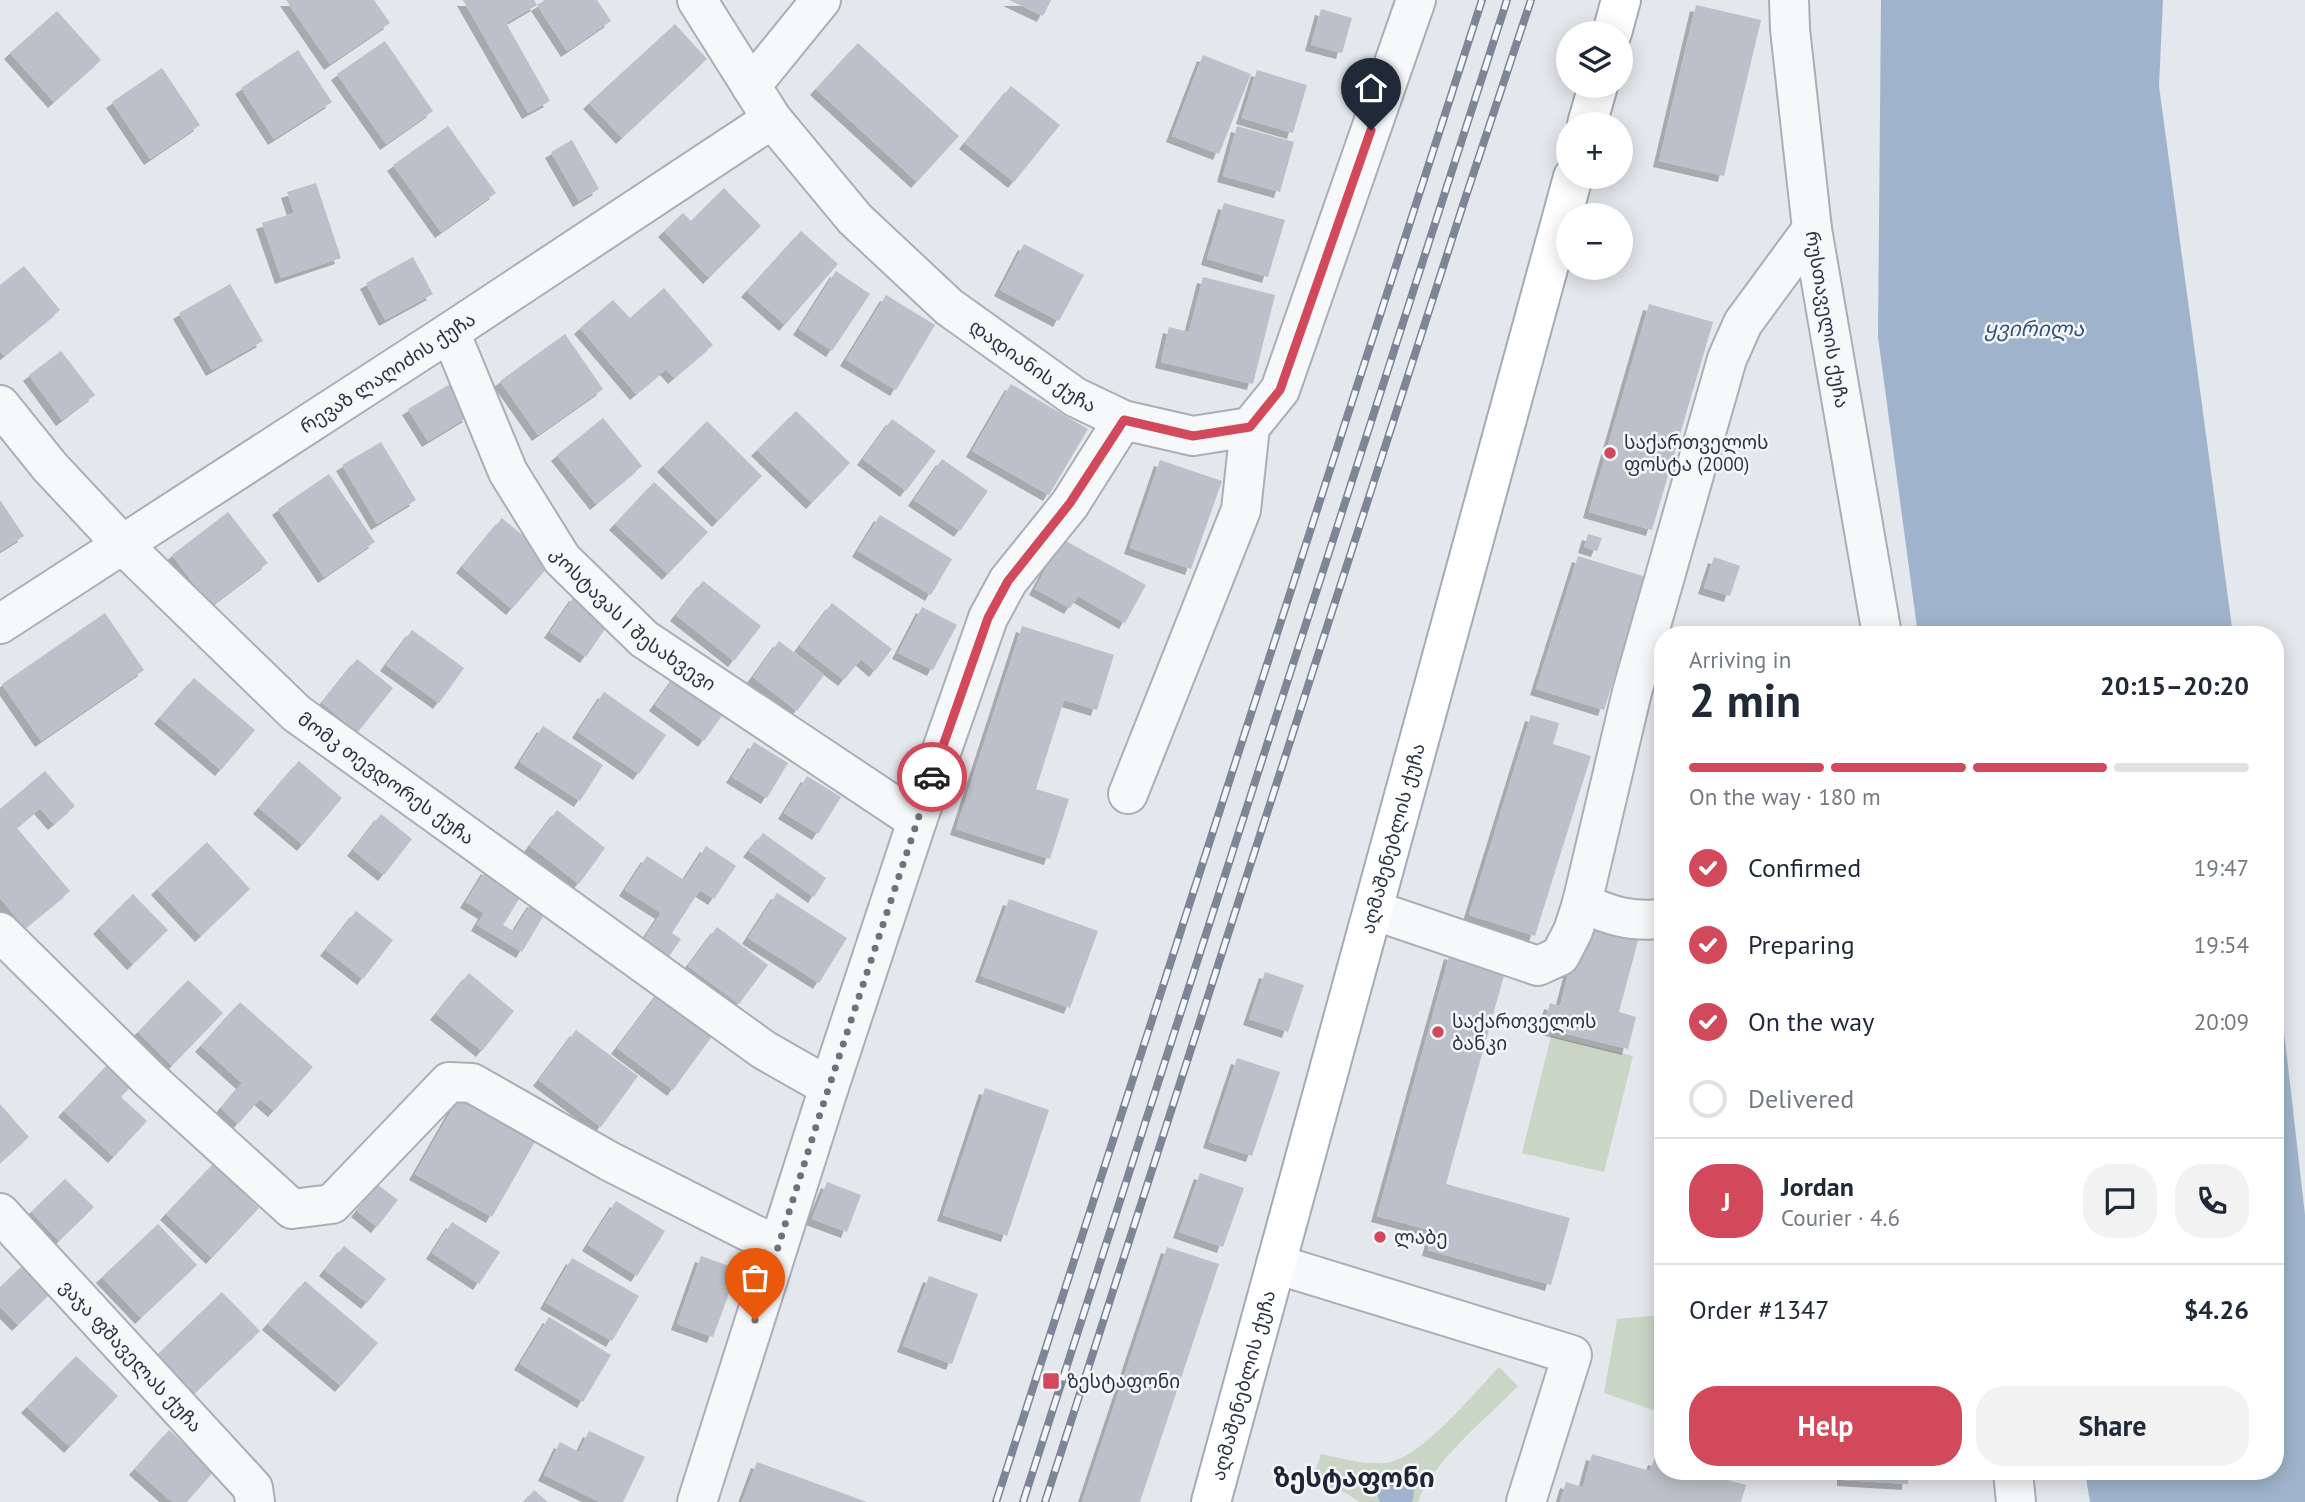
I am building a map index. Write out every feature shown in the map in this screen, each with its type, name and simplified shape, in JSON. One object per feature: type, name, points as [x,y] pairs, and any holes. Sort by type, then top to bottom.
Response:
[{"type":"main road","points":[[1615,21],[1621,0]]},
{"type":"main road","name":"აღმაშენებლის ქუჩა","points":[[1211,1502],[1570,189]]},
{"type":"street","name":"დადიანის ქუჩა","points":[[697,0],[772,119],[855,219],[949,307],[1075,397],[1124,420],[1193,436],[1250,427]]},
{"type":"street","points":[[751,86],[821,0]]},
{"type":"street","points":[[1128,794],[1241,510],[1250,427],[1280,390],[1416,0]]},
{"type":"street","name":"რუსთაველის ქუჩა","points":[[1789,0],[1812,229],[1880,626]]},
{"type":"street","name":"რევაზ ლაღიძის ქუჩა","points":[[0,624],[772,119]]},
{"type":"street","points":[[1373,910],[1538,966],[1560,956],[1573,931],[1581,903],[1632,692],[1727,359],[1743,323],[1812,229]]},
{"type":"street","name":"კოსტავას I შესახვევი","points":[[450,332],[508,472],[562,559],[643,639],[916,821]]},
{"type":"street","name":"მომკ თევდორეს ქუჩა","points":[[0,405],[50,467],[123,545],[296,713],[764,1050],[829,1087]]},
{"type":"street","points":[[697,1502],[916,821],[988,618],[1008,581],[1070,503],[1124,420]]},
{"type":"street","points":[[1581,903],[1615,917],[1641,921],[1654,920]]},
{"type":"street","points":[[0,932],[149,1079],[292,1209],[332,1204],[449,1082],[472,1083],[609,1161],[777,1247]]},
{"type":"street","name":"ვაჯა ფშაველას ქუჩა","points":[[0,1213],[253,1488],[255,1502]]},
{"type":"street","points":[[1276,1264],[1572,1355],[1526,1502]]},
{"type":"street","points":[[2014,1480],[2016,1502]]},
{"type":"green space","points":[[1551,1036],[1633,1056],[1604,1172],[1522,1153]]},
{"type":"green space","points":[[1654,1316],[1654,1410],[1604,1393],[1617,1319]]},
{"type":"green space","points":[[1499,1367],[1518,1386],[1447,1457],[1425,1487],[1418,1502],[1359,1502],[1346,1493],[1312,1481],[1321,1454],[1353,1461],[1385,1463],[1414,1450],[1446,1424]]},
{"type":"water","name":"ყვირილა","points":[[1881,0],[2163,0],[2159,86],[2232,626],[1917,626],[1878,337]]},
{"type":"water","points":[[2284,1032],[2305,1215],[2305,1502],[2090,1502],[2086,1480],[2284,1480]]},
{"type":"water","points":[[1391,1473],[1403,1476],[1411,1482],[1414,1490],[1412,1502],[1380,1502],[1378,1485]]},
{"type":"building","points":[[286,0],[374,0],[390,23],[330,64]]},
{"type":"building","points":[[463,0],[534,0],[537,5],[506,23],[550,101],[528,113]]},
{"type":"building","points":[[545,0],[597,0],[611,21],[567,51],[537,5]]},
{"type":"building","points":[[1009,0],[1051,0],[1043,16]]},
{"type":"building","points":[[1696,5],[1761,20],[1724,176],[1659,161]]},
{"type":"building","points":[[1321,9],[1352,18],[1342,53],[1311,45]]},
{"type":"building","points":[[57,11],[101,60],[54,102],[10,53]]},
{"type":"building","points":[[675,24],[707,59],[622,138],[589,103]]},
{"type":"building","points":[[385,41],[433,111],[386,144],[337,74]]},
{"type":"building","points":[[858,43],[959,136],[917,182],[816,89]]},
{"type":"building","points":[[298,50],[332,102],[274,139],[241,88]]},
{"type":"building","points":[[1203,55],[1251,74],[1219,154],[1172,136]]},
{"type":"building","points":[[162,68],[200,125],[150,159],[112,102]]},
{"type":"building","points":[[1257,70],[1307,85],[1293,133],[1242,118]]},
{"type":"building","points":[[1011,86],[1060,125],[1014,182],[965,143]]},
{"type":"building","points":[[448,126],[496,193],[441,232],[393,165]]},
{"type":"building","points":[[1237,126],[1294,142],[1280,192],[1223,176]]},
{"type":"building","points":[[572,140],[599,189],[579,201],[551,152]]},
{"type":"building","points":[[316,183],[341,258],[281,278],[262,223],[294,213],[287,192]]},
{"type":"building","points":[[724,188],[761,226],[709,278],[664,231],[683,213],[691,221]]},
{"type":"building","points":[[1224,203],[1285,220],[1268,277],[1207,259]]},
{"type":"building","points":[[801,231],[838,264],[785,325],[747,291]]},
{"type":"building","points":[[1024,244],[1084,275],[1059,321],[1000,290]]},
{"type":"building","points":[[413,257],[433,294],[385,320],[366,283]]},
{"type":"building","points":[[24,266],[60,310],[4,356],[0,351],[0,285]]},
{"type":"building","points":[[836,271],[870,294],[832,351],[799,329]]},
{"type":"building","points":[[1203,277],[1275,295],[1253,384],[1161,362],[1169,327],[1189,332]]},
{"type":"building","points":[[230,284],[263,341],[212,370],[179,313]]},
{"type":"building","points":[[664,288],[713,345],[674,378],[666,369],[636,394],[580,328],[613,300],[630,318]]},
{"type":"building","points":[[886,295],[935,325],[896,390],[846,360]]},
{"type":"building","points":[[1649,304],[1713,322],[1652,530],[1589,512]]},
{"type":"building","points":[[565,334],[603,389],[538,435],[500,381]]},
{"type":"building","points":[[61,351],[95,395],[62,420],[29,375]]},
{"type":"building","points":[[450,384],[469,416],[428,441],[408,409]]},
{"type":"building","points":[[1011,384],[1088,429],[1049,495],[972,451]]},
{"type":"building","points":[[796,411],[850,463],[812,503],[757,450]]},
{"type":"building","points":[[603,418],[642,466],[596,504],[557,455]]},
{"type":"building","points":[[892,419],[936,451],[906,491],[863,459]]},
{"type":"building","points":[[707,421],[762,476],[718,521],[663,466]]},
{"type":"building","points":[[381,442],[416,500],[377,524],[342,465]]},
{"type":"building","points":[[942,459],[988,491],[960,531],[914,500]]},
{"type":"building","points":[[1160,460],[1222,481],[1191,569],[1130,548]]},
{"type":"building","points":[[329,474],[375,542],[324,577],[278,509]]},
{"type":"building","points":[[654,482],[708,532],[668,574],[615,524]]},
{"type":"building","points":[[0,500],[24,536],[0,551]]},
{"type":"building","points":[[228,512],[268,563],[211,606],[172,555]]},
{"type":"building","points":[[880,515],[952,559],[931,595],[858,551]]},
{"type":"building","points":[[502,518],[553,561],[512,609],[462,567]]},
{"type":"building","points":[[1588,534],[1602,538],[1597,551],[1584,547]]},
{"type":"building","points":[[1062,539],[1146,585],[1125,623],[1078,596],[1070,608],[1035,589]]},
{"type":"building","points":[[1578,556],[1646,577],[1604,710],[1536,689]]},
{"type":"building","points":[[1714,557],[1740,566],[1730,596],[1704,588]]},
{"type":"building","points":[[703,581],[761,626],[734,661],[676,615]]},
{"type":"building","points":[[575,595],[611,620],[586,657],[550,632]]},
{"type":"building","points":[[832,603],[892,649],[875,671],[861,659],[844,680],[800,646]]},
{"type":"building","points":[[922,607],[957,625],[933,670],[898,653]]},
{"type":"building","points":[[105,613],[144,670],[41,741],[2,684]]},
{"type":"building","points":[[1022,626],[1114,655],[1097,710],[1064,700],[1036,789],[1069,799],[1050,859],[956,829]]},
{"type":"building","points":[[412,630],[464,668],[439,703],[386,665]]},
{"type":"building","points":[[779,641],[824,675],[797,711],[753,677]]},
{"type":"building","points":[[357,659],[393,688],[358,732],[322,703]]},
{"type":"building","points":[[680,670],[729,706],[704,741],[655,705]]},
{"type":"building","points":[[194,678],[255,730],[221,770],[160,718]]},
{"type":"building","points":[[604,692],[666,735],[639,774],[578,732]]},
{"type":"building","points":[[1531,715],[1559,723],[1553,744],[1591,756],[1535,936],[1469,915]]},
{"type":"building","points":[[543,726],[603,765],[580,801],[520,762]]},
{"type":"building","points":[[754,742],[788,763],[767,798],[732,777]]},
{"type":"building","points":[[299,761],[342,798],[303,845],[259,808]]},
{"type":"building","points":[[45,771],[75,806],[54,824],[40,808],[17,828],[70,891],[25,928],[0,898],[0,809]]},
{"type":"building","points":[[807,776],[841,797],[818,834],[784,813]]},
{"type":"building","points":[[557,810],[605,848],[579,884],[530,846]]},
{"type":"building","points":[[381,814],[412,839],[384,875],[353,850]]},
{"type":"building","points":[[763,833],[826,878],[814,897],[749,851]]},
{"type":"building","points":[[207,842],[250,889],[201,936],[157,889]]},
{"type":"building","points":[[706,846],[736,866],[714,899],[700,890],[672,933],[681,939],[668,958],[642,942],[661,913],[625,890],[647,856],[684,880]]},
{"type":"building","points":[[487,868],[524,891],[503,925],[514,931],[533,901],[547,910],[522,952],[477,925],[484,913],[466,902]]},
{"type":"building","points":[[777,893],[847,938],[819,983],[748,938]]},
{"type":"building","points":[[133,894],[168,930],[133,964],[99,928]]},
{"type":"building","points":[[1009,899],[1098,931],[1070,1008],[981,976]]},
{"type":"building","points":[[356,911],[393,940],[363,979],[326,950]]},
{"type":"building","points":[[1582,922],[1639,937],[1619,1012],[1636,1017],[1628,1049],[1543,1028],[1550,1003],[1560,1006]]},
{"type":"building","points":[[717,927],[768,965],[739,1004],[688,966]]},
{"type":"building","points":[[1450,953],[1506,968],[1446,1184],[1570,1218],[1551,1285],[1428,1250],[1433,1231],[1377,1216]]},
{"type":"building","points":[[1265,972],[1304,985],[1288,1032],[1249,1019]]},
{"type":"building","points":[[469,973],[514,1011],[482,1051],[436,1014]]},
{"type":"building","points":[[188,980],[223,1013],[172,1066],[138,1032]]},
{"type":"building","points":[[663,987],[718,1028],[673,1090],[617,1048]]},
{"type":"building","points":[[240,1002],[313,1067],[274,1111],[260,1099],[238,1124],[221,1108],[242,1083],[201,1046]]},
{"type":"building","points":[[576,1030],[638,1076],[601,1127],[539,1080]]},
{"type":"building","points":[[1237,1058],[1280,1072],[1252,1156],[1209,1142]]},
{"type":"building","points":[[112,1060],[135,1082],[121,1097],[147,1121],[114,1157],[64,1111]]},
{"type":"building","points":[[985,1088],[1049,1110],[1007,1236],[943,1215]]},
{"type":"building","points":[[461,1094],[537,1138],[492,1217],[415,1174]]},
{"type":"building","points":[[0,1104],[29,1137],[0,1163]]},
{"type":"building","points":[[213,1164],[259,1208],[212,1258],[166,1214]]},
{"type":"building","points":[[1200,1173],[1244,1188],[1223,1247],[1179,1232]]},
{"type":"building","points":[[65,1179],[94,1207],[59,1241],[31,1212]]},
{"type":"building","points":[[827,1182],[861,1195],[847,1232],[812,1219]]},
{"type":"building","points":[[378,1185],[398,1200],[377,1227],[357,1211]]},
{"type":"building","points":[[616,1201],[665,1231],[637,1276],[588,1245]]},
{"type":"building","points":[[452,1222],[500,1252],[479,1284],[432,1253]]},
{"type":"building","points":[[158,1224],[197,1265],[141,1318],[102,1277]]},
{"type":"building","points":[[344,1246],[386,1279],[367,1303],[325,1270]]},
{"type":"building","points":[[1167,1247],[1219,1264],[1140,1502],[1082,1502]]},
{"type":"building","points":[[701,1256],[738,1269],[713,1337],[677,1324]]},
{"type":"building","points":[[572,1258],[639,1296],[612,1341],[546,1303]]},
{"type":"building","points":[[24,1264],[52,1292],[18,1325],[0,1307],[0,1287]]},
{"type":"building","points":[[929,1276],[978,1294],[952,1364],[903,1346]]},
{"type":"building","points":[[305,1281],[378,1343],[341,1386],[268,1324]]},
{"type":"building","points":[[222,1292],[260,1331],[195,1393],[158,1354]]},
{"type":"building","points":[[549,1317],[611,1355],[583,1402],[520,1364]]},
{"type":"building","points":[[76,1356],[118,1396],[70,1447],[27,1407]]},
{"type":"building","points":[[169,1430],[214,1471],[187,1502],[172,1502],[135,1469]]},
{"type":"building","points":[[589,1431],[645,1457],[623,1502],[600,1502],[544,1475],[560,1442],[579,1452]]},
{"type":"building","points":[[1592,1454],[1650,1471],[1654,1459],[1654,1480],[1728,1480],[1746,1485],[1741,1502],[1560,1502],[1566,1482],[1583,1487]]},
{"type":"building","points":[[757,1462],[867,1502],[742,1502]]},
{"type":"building","points":[[1843,1480],[1908,1480],[1908,1484]]},
{"type":"building","points":[[534,1490],[548,1502],[524,1502]]},
{"type":"railway","points":[[996,1502],[1482,0]]},
{"type":"railway","points":[[1023,1502],[1507,0]]},
{"type":"railway","points":[[1045,1502],[1531,0]]},
{"type":"way so far","points":[[755,1320],[932,777]]},
{"type":"place","name":"საქართველოს ფოსტა (2000)","points":[[1610,453]]},
{"type":"place","name":"საქართველოს ბანკი","points":[[1438,1032]]},
{"type":"place","name":"ლაბე","points":[[1380,1237]]},
{"type":"place","name":"ზესტაფონი","points":[[1051,1381]]},
{"type":"district","name":"ზესტაფონი","points":[[1354,1478]]},
{"type":"route","points":[[932,777],[988,618],[1008,581],[1070,503],[1124,420],[1193,436],[1250,427],[1280,390],[1371,130]]}]
